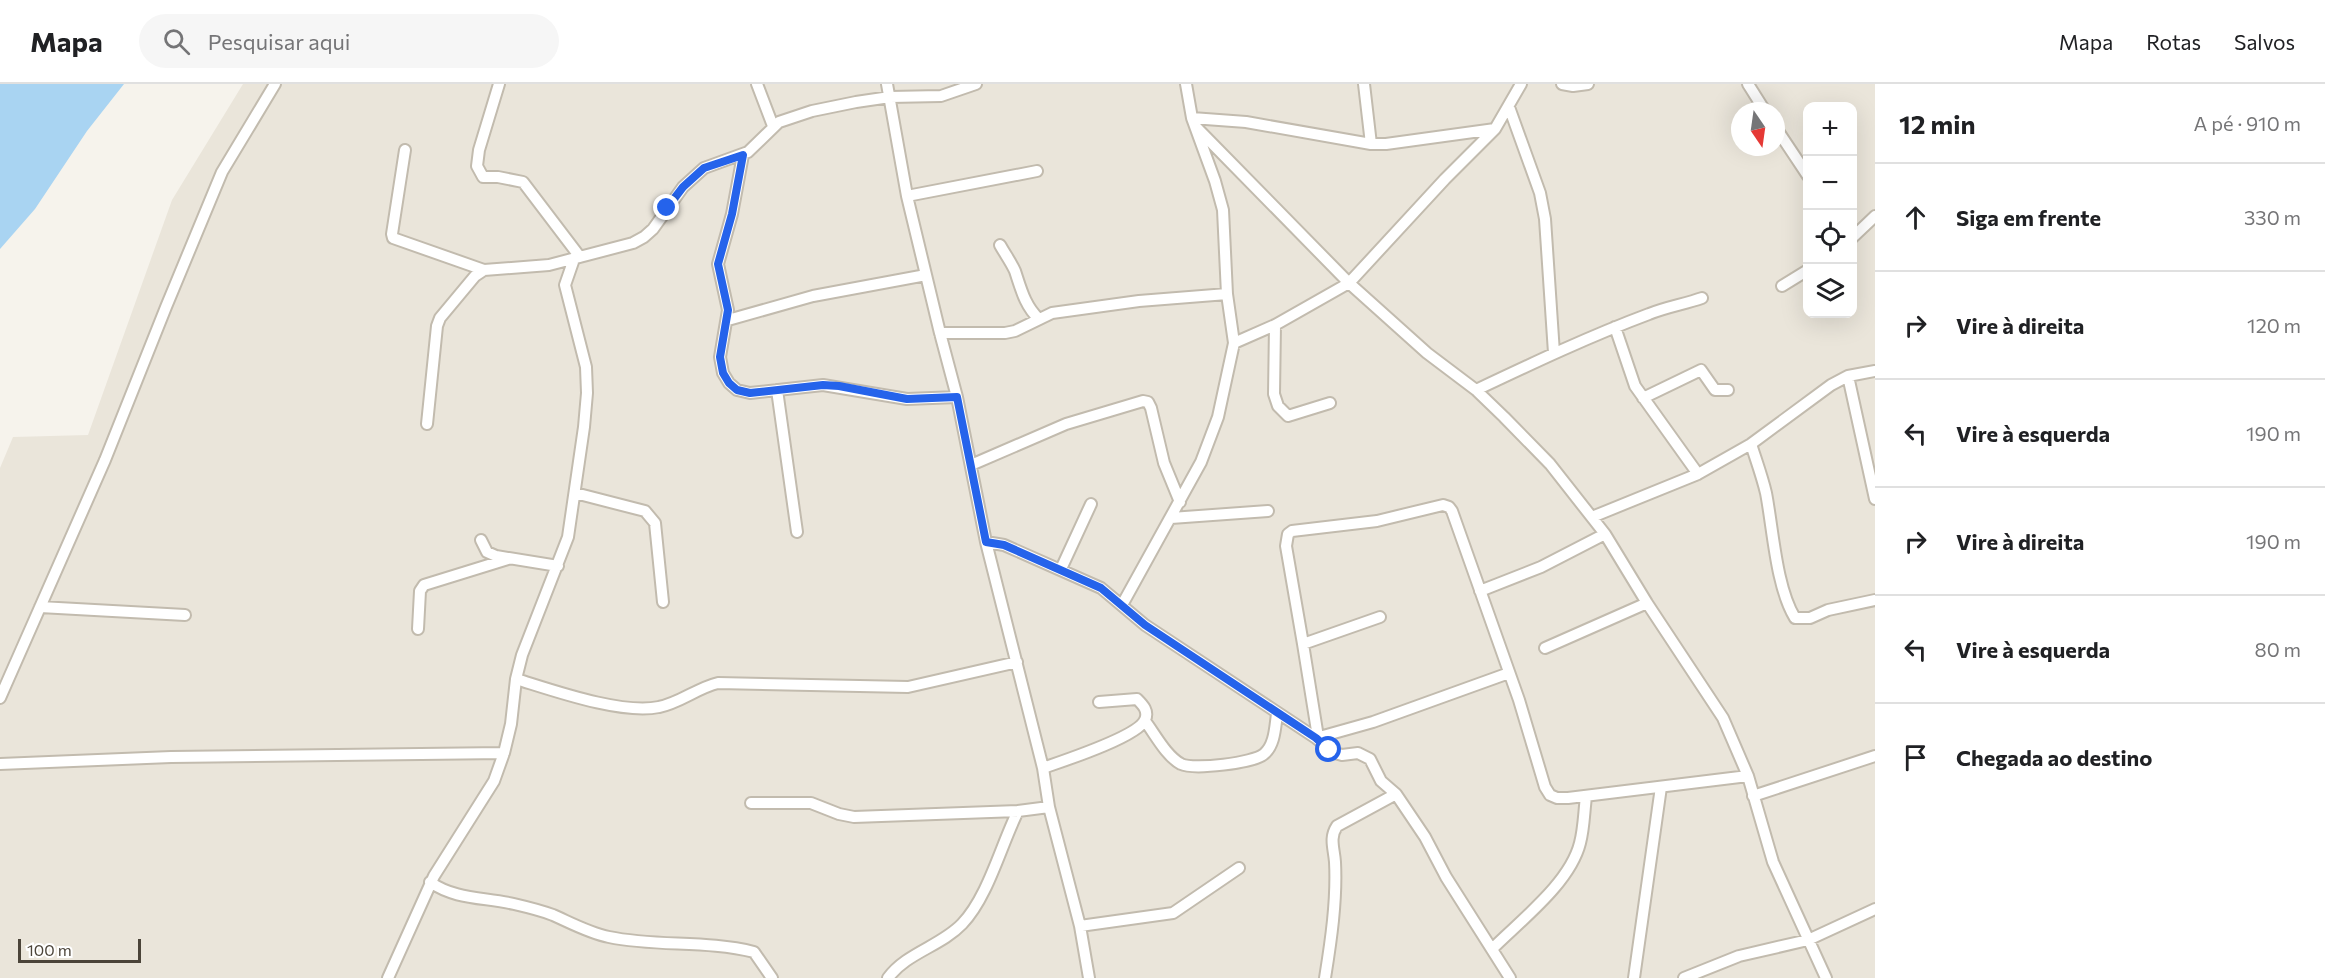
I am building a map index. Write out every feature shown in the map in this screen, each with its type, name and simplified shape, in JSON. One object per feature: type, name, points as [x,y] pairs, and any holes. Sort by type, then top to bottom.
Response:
[{"type":"street","points":[[0,698],[105,460],[222,172],[275,84]]},
{"type":"street","points":[[499,84],[479,150],[477,166],[483,177],[498,177],[523,182],[577,258]]},
{"type":"street","points":[[757,84],[773,126]]},
{"type":"street","points":[[887,84],[907,196],[957,397],[986,542],[1043,768],[1050,807],[1080,926],[1089,978]]},
{"type":"street","points":[[405,150],[393,238],[484,270],[549,265],[633,243],[644,237],[683,187],[704,168],[743,155],[779,122],[812,111],[890,97],[941,96],[976,84]]},
{"type":"street","points":[[1122,605],[1180,502],[1212,437],[1234,343],[1227,294],[1223,210],[1194,122],[1186,84]]},
{"type":"street","points":[[1364,84],[1371,144]]},
{"type":"street","points":[[1234,343],[1275,325],[1349,283],[1444,179],[1495,129],[1521,84]]},
{"type":"street","points":[[1562,84],[1573,86],[1588,84]]},
{"type":"street","points":[[1748,84],[1759,102]]},
{"type":"street","points":[[1509,107],[1540,193],[1545,219],[1554,352]]},
{"type":"street","points":[[1194,122],[1246,122],[1371,144],[1386,144],[1495,129]]},
{"type":"street","points":[[1194,122],[1349,283],[1427,352],[1476,390],[1550,464],[1605,534],[1647,603],[1724,718],[1748,776],[1773,862],[1826,978]]},
{"type":"street","points":[[1785,142],[1803,168]]},
{"type":"street","points":[[743,155],[732,214],[718,264],[728,310],[720,357],[723,373],[729,383],[737,390],[750,393],[823,385],[907,399],[957,397]]},
{"type":"street","points":[[907,196],[1037,171]]},
{"type":"street","points":[[1857,233],[1875,216]]},
{"type":"street","points":[[1000,245],[1031,311],[1039,319]]},
{"type":"street","points":[[388,978],[430,882],[489,789],[504,753],[522,655],[568,537],[584,427],[586,384],[586,367],[566,285],[577,258]]},
{"type":"street","points":[[428,424],[436,326],[475,276],[484,270]]},
{"type":"street","points":[[1782,286],[1803,273]]},
{"type":"street","points":[[728,320],[813,296],[926,275]]},
{"type":"street","points":[[940,333],[1005,333],[1015,331],[1052,313],[1106,305],[1227,294]]},
{"type":"street","points":[[1476,390],[1554,352],[1615,327],[1702,298]]},
{"type":"street","points":[[1275,325],[1274,394],[1278,406],[1288,416],[1330,403]]},
{"type":"street","points":[[1615,327],[1631,377],[1643,398],[1698,474]]},
{"type":"street","points":[[1643,398],[1701,370],[1715,390],[1728,390]]},
{"type":"street","points":[[1592,517],[1698,474],[1751,444],[1831,385],[1848,376],[1875,371]]},
{"type":"street","points":[[1848,376],[1875,499]]},
{"type":"street","points":[[777,390],[797,532]]},
{"type":"street","points":[[971,465],[1066,424],[1143,401],[1148,402],[1151,408],[1164,463],[1180,502]]},
{"type":"street","points":[[1751,444],[1765,491],[1783,584],[1791,610],[1796,618],[1810,618],[1828,610],[1875,600]]},
{"type":"street","points":[[575,493],[645,511],[652,517],[655,522],[663,602]]},
{"type":"street","points":[[1061,569],[1091,504]]},
{"type":"street","points":[[1317,738],[1286,546],[1288,534],[1292,531],[1377,521],[1443,505],[1452,511],[1509,673],[1545,787],[1550,795],[1557,798],[1586,797],[1748,776]]},
{"type":"street","points":[[1171,518],[1268,512]]},
{"type":"street","points":[[1480,591],[1541,567],[1605,534]]},
{"type":"street","points":[[481,540],[487,552],[508,559],[558,566]]},
{"type":"street","points":[[986,542],[1004,545],[1101,588],[1145,625],[1277,714],[1317,738],[1335,753],[1365,755],[1375,766],[1381,781],[1396,794],[1425,837],[1446,877],[1510,978]]},
{"type":"street","points":[[418,629],[420,591],[424,585],[508,559]]},
{"type":"street","points":[[1545,648],[1647,603]]},
{"type":"street","points":[[40,607],[184,615]]},
{"type":"street","points":[[1303,644],[1380,616]]},
{"type":"street","points":[[516,679],[572,696],[648,709],[670,704],[701,688],[718,683],[908,687],[1017,662]]},
{"type":"street","points":[[1317,738],[1373,722],[1509,673]]},
{"type":"street","points":[[1043,768],[1104,745],[1133,731],[1144,721],[1146,713],[1144,706],[1137,699],[1100,702]]},
{"type":"street","points":[[1144,721],[1179,763],[1186,766],[1202,766],[1258,758],[1265,753],[1273,739],[1277,714]]},
{"type":"street","points":[[0,764],[171,757],[504,753]]},
{"type":"street","points":[[1753,796],[1875,756]]},
{"type":"street","points":[[1634,978],[1661,787]]},
{"type":"street","points":[[1325,978],[1333,899],[1335,862],[1333,831],[1337,826],[1396,794]]},
{"type":"street","points":[[1492,949],[1555,888],[1568,870],[1581,842],[1586,797]]},
{"type":"street","points":[[751,802],[811,803],[838,814],[854,817],[1018,811],[1050,807]]},
{"type":"street","points":[[888,978],[895,968],[948,936],[963,923],[977,905],[1018,811]]},
{"type":"street","points":[[1080,926],[1173,913],[1239,868]]},
{"type":"street","points":[[430,882],[444,892],[538,909],[609,937],[662,945],[723,945],[754,952],[771,978]]},
{"type":"street","points":[[1684,978],[1739,956],[1808,940],[1875,909]]},
{"type":"shaded area","points":[[243,84],[1875,84],[1875,978],[0,978],[0,468],[13,437],[88,435],[172,200]]},
{"type":"water","points":[[0,84],[124,84],[87,131],[35,209],[0,249]]},
{"type":"route","points":[[667,208],[683,187],[704,168],[743,155],[732,214],[718,264],[728,310],[720,357],[723,373],[737,390],[763,393],[823,385],[839,386],[893,398],[957,397],[986,542],[1004,545],[1101,588],[1145,625],[1316,738],[1329,750]]}]
